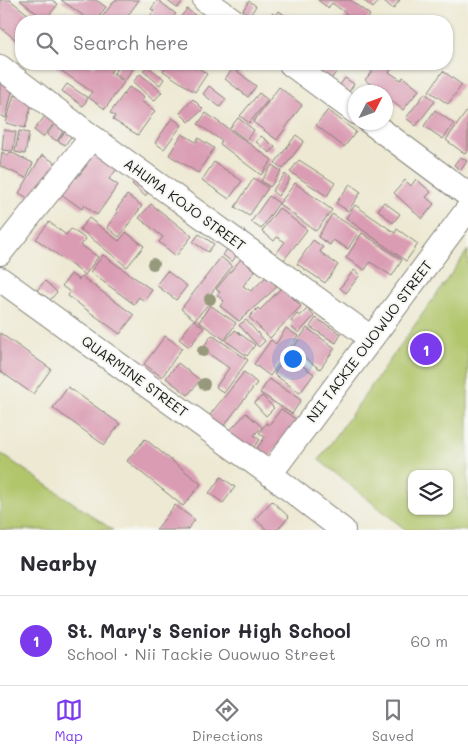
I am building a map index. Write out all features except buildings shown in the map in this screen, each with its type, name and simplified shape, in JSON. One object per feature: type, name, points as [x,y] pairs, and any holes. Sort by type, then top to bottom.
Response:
[{"type":"street","points":[[205,0],[226,15]]},
{"type":"street","name":"AHUMA KOJO STREET","points":[[0,67],[92,137],[371,338]]},
{"type":"street","points":[[299,70],[348,106]]},
{"type":"street","points":[[381,130],[468,195]]},
{"type":"street","points":[[0,253],[92,137]]},
{"type":"street","name":"NII TACKIE OUOWUO STREET","points":[[270,474],[468,209]]},
{"type":"street","name":"QUARMINE STREET","points":[[0,279],[270,474],[342,530]]},
{"type":"green space","points":[[468,250],[468,530],[406,530],[319,460]]},
{"type":"green space","points":[[0,453],[113,530],[0,530]]},
{"type":"place","name":"St. Mary's Senior High School","points":[[426,349]]}]
